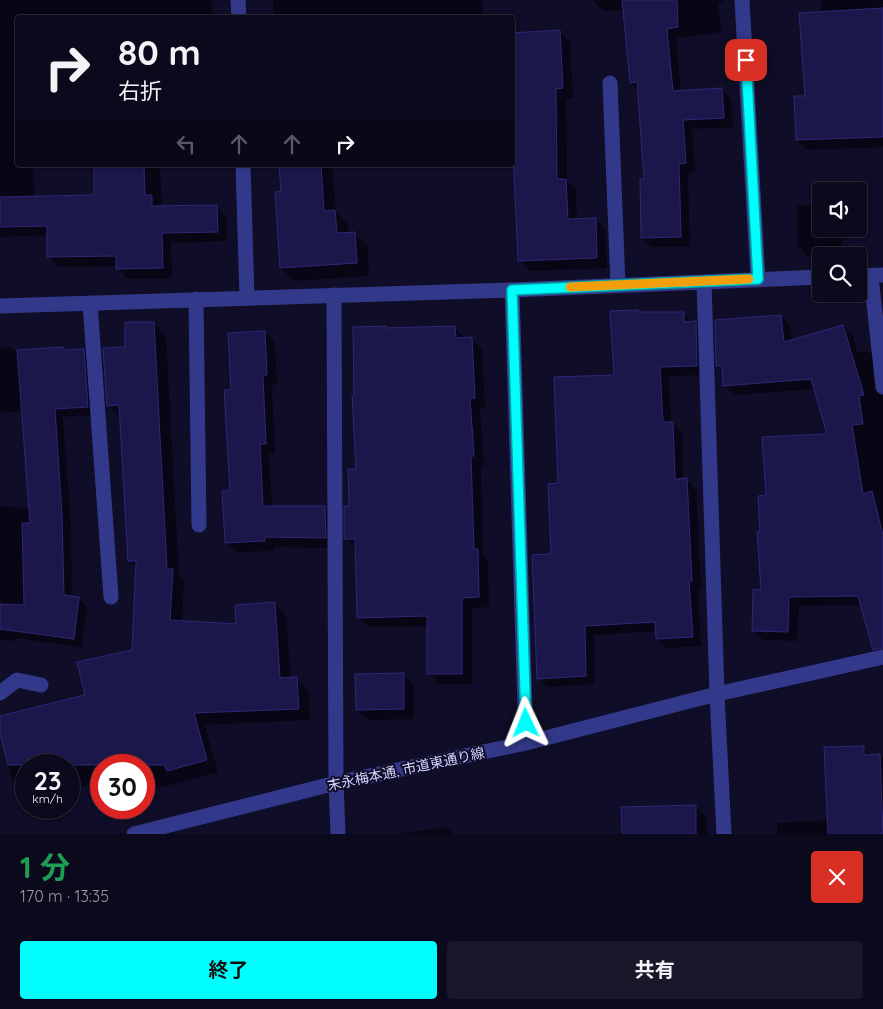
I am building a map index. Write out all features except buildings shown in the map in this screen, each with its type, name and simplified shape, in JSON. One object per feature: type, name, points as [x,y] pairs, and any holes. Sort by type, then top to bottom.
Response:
[{"type":"street","points":[[238,0],[239,15]]},
{"type":"street","points":[[742,0],[758,279]]},
{"type":"street","points":[[610,83],[618,285]]},
{"type":"street","points":[[243,167],[247,297]]},
{"type":"street","points":[[871,276],[883,387]]},
{"type":"street","points":[[0,306],[334,294],[512,290],[812,277]]},
{"type":"street","points":[[704,282],[717,694],[724,834]]},
{"type":"street","points":[[512,290],[526,743]]},
{"type":"street","points":[[334,294],[336,783],[338,834]]},
{"type":"street","points":[[196,299],[200,525]]},
{"type":"street","points":[[90,303],[111,597]]},
{"type":"street","name":"末永梅本通, 市道東通り線","points":[[134,834],[336,783],[526,743],[717,694],[883,657]]},
{"type":"street","points":[[0,693],[17,680],[40,685]]},
{"type":"slow traffic","points":[[570,287],[749,279]]},
{"type":"route","points":[[526,723],[512,290],[758,279],[746,60]]}]
